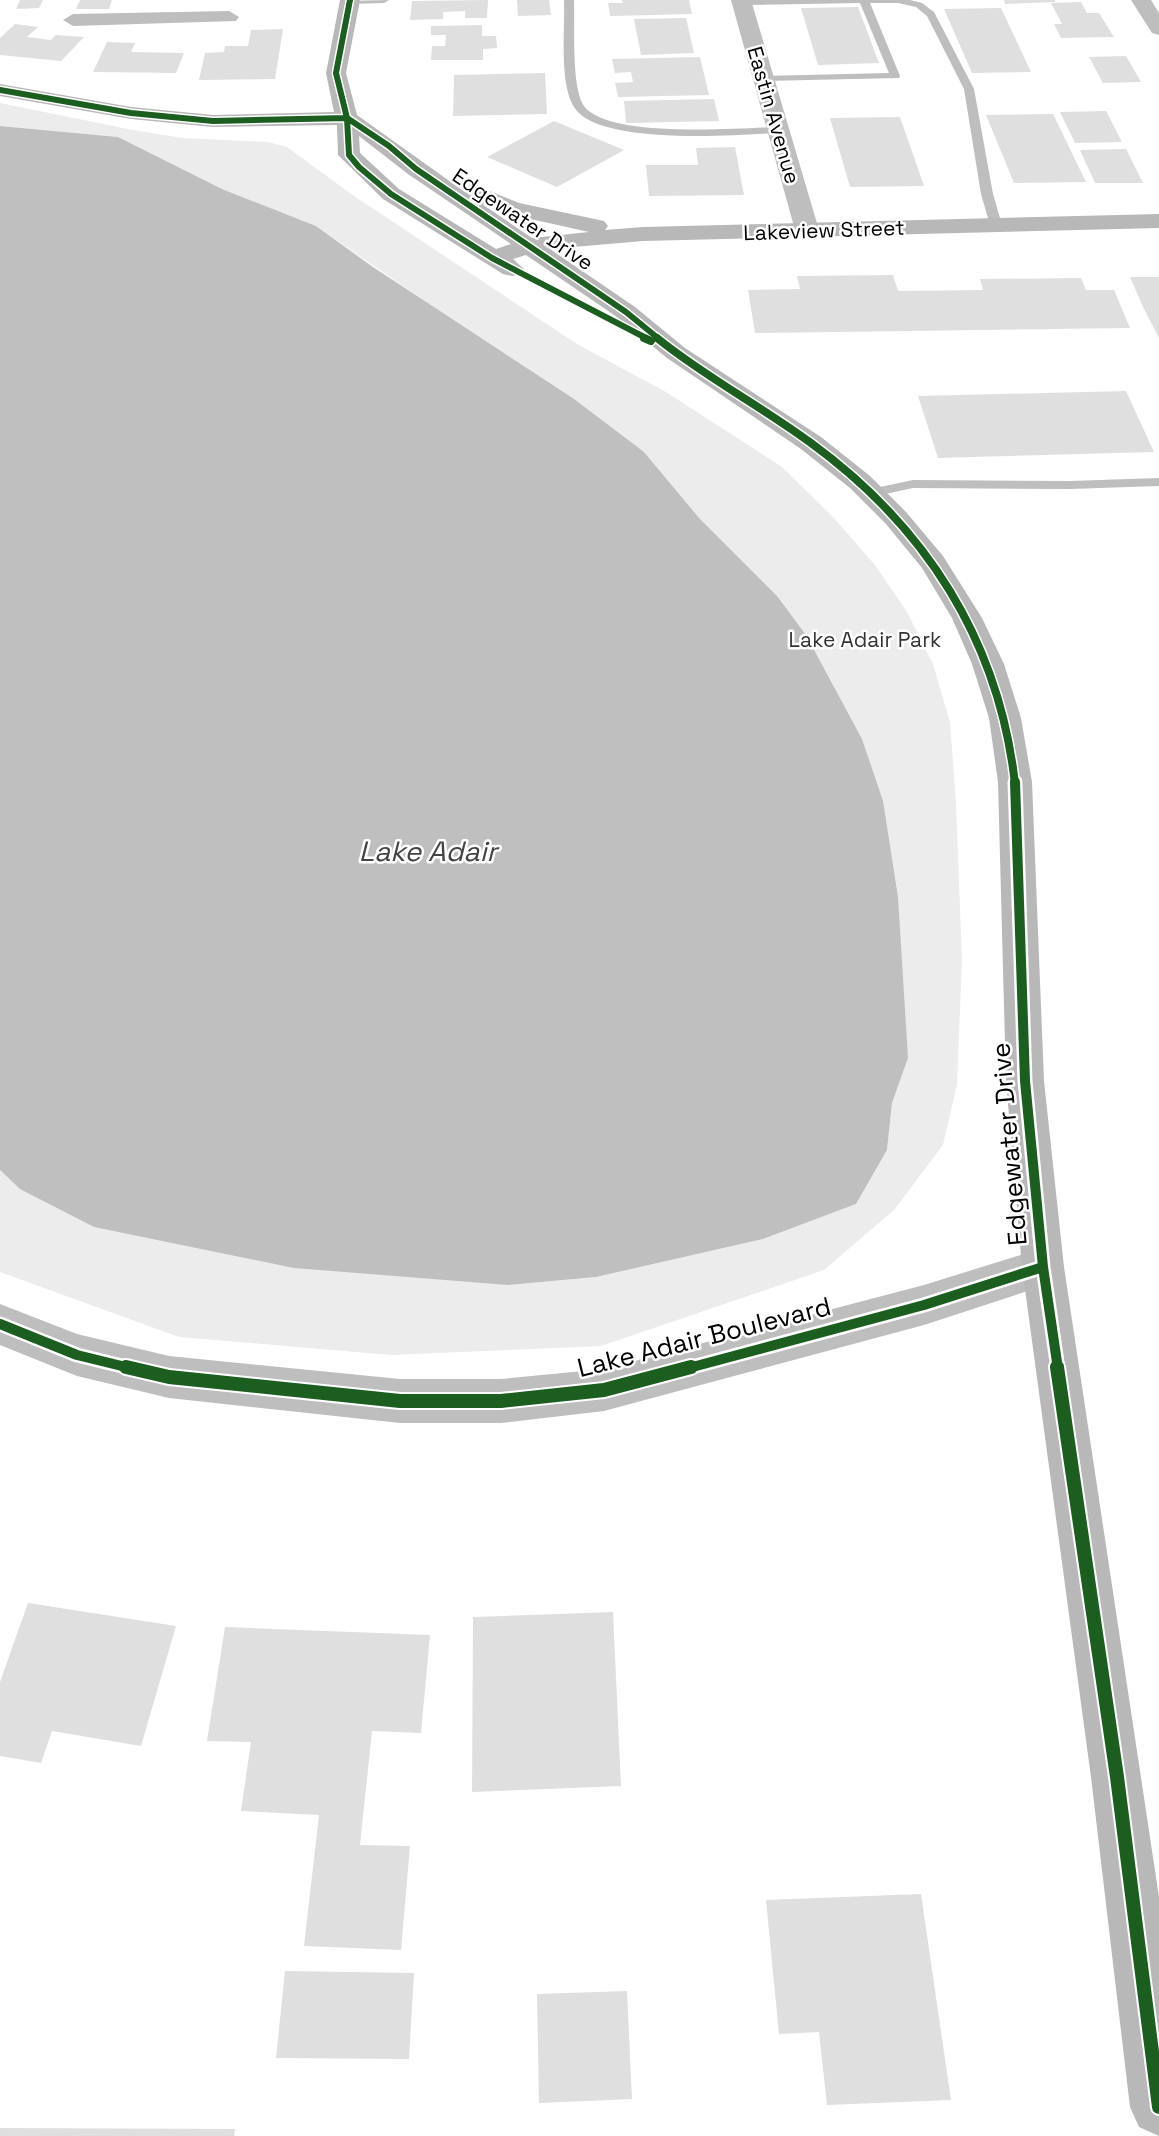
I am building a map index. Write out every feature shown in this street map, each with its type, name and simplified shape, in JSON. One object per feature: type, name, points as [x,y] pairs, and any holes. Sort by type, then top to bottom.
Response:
[{"type":"street","points":[[1141,0],[1159,29]]},
{"type":"street","name":"Edgewater Drive","points":[[349,1],[337,73],[338,89],[347,118],[349,155],[391,194],[492,258],[606,320],[676,354]]},
{"type":"street","name":"Eastin Avenue","points":[[741,1],[807,230]]},
{"type":"street","points":[[73,20],[149,9],[229,17]]},
{"type":"street","points":[[0,90],[131,113],[213,121],[347,118]]},
{"type":"street","name":"Edgewater Drive","points":[[347,118],[389,146],[412,167],[626,312],[676,354],[810,443],[871,493],[916,541],[951,588],[988,664],[1012,749],[1017,820],[1020,997],[1025,1081],[1043,1267],[1102,1671],[1159,2107]]},
{"type":"street","points":[[412,167],[513,208],[592,226],[689,233]]},
{"type":"street","name":"Lakeview Street","points":[[492,258],[527,246],[560,240],[689,233],[1159,220]]},
{"type":"street","name":"Lake Adair Boulevard","points":[[0,1324],[77,1356],[169,1377],[400,1401],[501,1401],[604,1390],[924,1305],[1043,1267]]},
{"type":"lane","points":[[349,1],[384,0]]},
{"type":"lane","points":[[569,0],[573,78],[579,107],[585,115],[643,132],[778,130]]},
{"type":"lane","points":[[741,1],[864,0],[895,76],[764,78]]},
{"type":"lane","points":[[871,0],[898,0],[919,5],[931,14],[969,89],[987,194],[996,225]]},
{"type":"lane","points":[[871,493],[913,484],[1159,482]]},
{"type":"green space","name":"Lake Adair Park","points":[[0,103],[182,138],[268,142],[287,147],[354,196],[577,344],[666,392],[782,467],[833,517],[875,565],[907,612],[933,664],[950,722],[962,960],[957,1085],[943,1145],[895,1209],[824,1270],[601,1346],[391,1355],[179,1337],[0,1272],[0,1170],[20,1189],[508,1285],[596,1277],[763,1239],[856,1204],[887,1150],[892,1103],[908,1058],[700,519],[644,452],[316,226],[222,189],[118,137],[0,126]]},
{"type":"water","name":"Lake Adair","points":[[0,126],[118,137],[222,189],[316,226],[373,267],[574,399],[644,452],[700,519],[777,596],[806,635],[862,739],[883,801],[898,897],[908,1058],[892,1103],[887,1150],[856,1204],[763,1239],[596,1277],[508,1285],[294,1268],[94,1227],[20,1189],[0,1170]]},
{"type":"building","points":[[20,0],[43,0],[39,8],[16,9]]},
{"type":"building","points":[[80,0],[112,0],[109,9],[76,9]]},
{"type":"building","points":[[488,0],[487,18],[465,18],[465,11],[443,12],[443,19],[410,20],[412,1]]},
{"type":"building","points":[[517,0],[549,0],[551,15],[518,16]]},
{"type":"building","points":[[622,0],[689,0],[692,14],[610,16],[608,3],[623,3]]},
{"type":"building","points":[[1004,0],[1055,0],[1055,2],[1005,4]]},
{"type":"building","points":[[1081,2],[1087,13],[1099,13],[1114,37],[1061,38],[1054,24],[1062,24],[1051,3]]},
{"type":"building","points":[[858,7],[879,63],[818,65],[801,8]]},
{"type":"building","points":[[1001,8],[1031,72],[972,73],[944,9]]},
{"type":"building","points":[[686,18],[694,53],[641,55],[634,19]]},
{"type":"building","points":[[15,24],[38,27],[27,37],[51,40],[56,35],[84,37],[61,61],[0,55],[0,38]]},
{"type":"building","points":[[482,25],[482,36],[496,36],[497,48],[483,49],[483,60],[431,60],[432,46],[445,46],[446,35],[431,35],[431,26]]},
{"type":"building","points":[[283,29],[275,79],[199,80],[205,53],[224,52],[225,46],[248,46],[251,30]]},
{"type":"building","points":[[107,42],[135,43],[131,52],[184,53],[176,73],[93,72]]},
{"type":"building","points":[[1126,56],[1141,82],[1103,83],[1089,57]]},
{"type":"building","points":[[700,57],[709,95],[618,97],[615,83],[633,82],[631,72],[615,73],[612,59]]},
{"type":"building","points":[[545,73],[547,114],[453,116],[454,75]]},
{"type":"building","points":[[714,99],[719,121],[626,123],[624,101]]},
{"type":"building","points":[[1106,111],[1122,142],[1075,143],[1060,112]]},
{"type":"building","points":[[1053,114],[1086,182],[1014,183],[986,115]]},
{"type":"building","points":[[900,117],[924,186],[850,187],[830,118]]},
{"type":"building","points":[[554,121],[624,150],[557,187],[487,157]]},
{"type":"building","points":[[735,147],[744,195],[649,196],[646,165],[698,165],[696,148]]},
{"type":"building","points":[[1126,149],[1143,183],[1095,183],[1080,150]]},
{"type":"building","points":[[893,275],[898,291],[983,290],[980,279],[1081,278],[1086,290],[1114,290],[1130,328],[755,333],[748,290],[800,289],[797,276]]},
{"type":"building","points":[[1130,277],[1159,277],[1159,338],[1143,307]]},
{"type":"building","points":[[1126,391],[1154,452],[938,458],[918,396]]},
{"type":"building","points":[[28,1603],[176,1626],[141,1746],[52,1731],[41,1763],[0,1756],[0,1682]]},
{"type":"building","points":[[613,1612],[621,1786],[472,1792],[473,1617]]},
{"type":"building","points":[[225,1627],[430,1635],[421,1733],[372,1731],[360,1845],[410,1846],[401,1950],[304,1946],[319,1815],[241,1811],[251,1742],[207,1741]]},
{"type":"building","points":[[921,1894],[951,2100],[827,2105],[819,2032],[779,2034],[766,1900]]},
{"type":"building","points":[[285,1971],[414,1973],[409,2059],[276,2058]]},
{"type":"building","points":[[627,1991],[632,2099],[539,2103],[537,1994]]},
{"type":"building","points":[[0,2128],[235,2129],[234,2136],[0,2136]]},
{"type":"cycle path","points":[[350,0],[336,73],[347,118],[349,155],[359,167],[391,194],[492,258],[651,341]]},
{"type":"cycle path","points":[[0,90],[131,113],[213,121],[347,118]]},
{"type":"cycle path","points":[[347,118],[389,146],[416,169],[626,312],[676,353],[811,443],[860,482],[896,518],[933,563],[967,618],[988,664],[1005,718],[1015,782],[1025,1081],[1043,1267],[1117,1777],[1159,2107]]},
{"type":"cycle path","points":[[0,1324],[77,1355],[169,1377],[400,1401],[501,1401],[604,1390],[924,1305],[1043,1267]]}]
